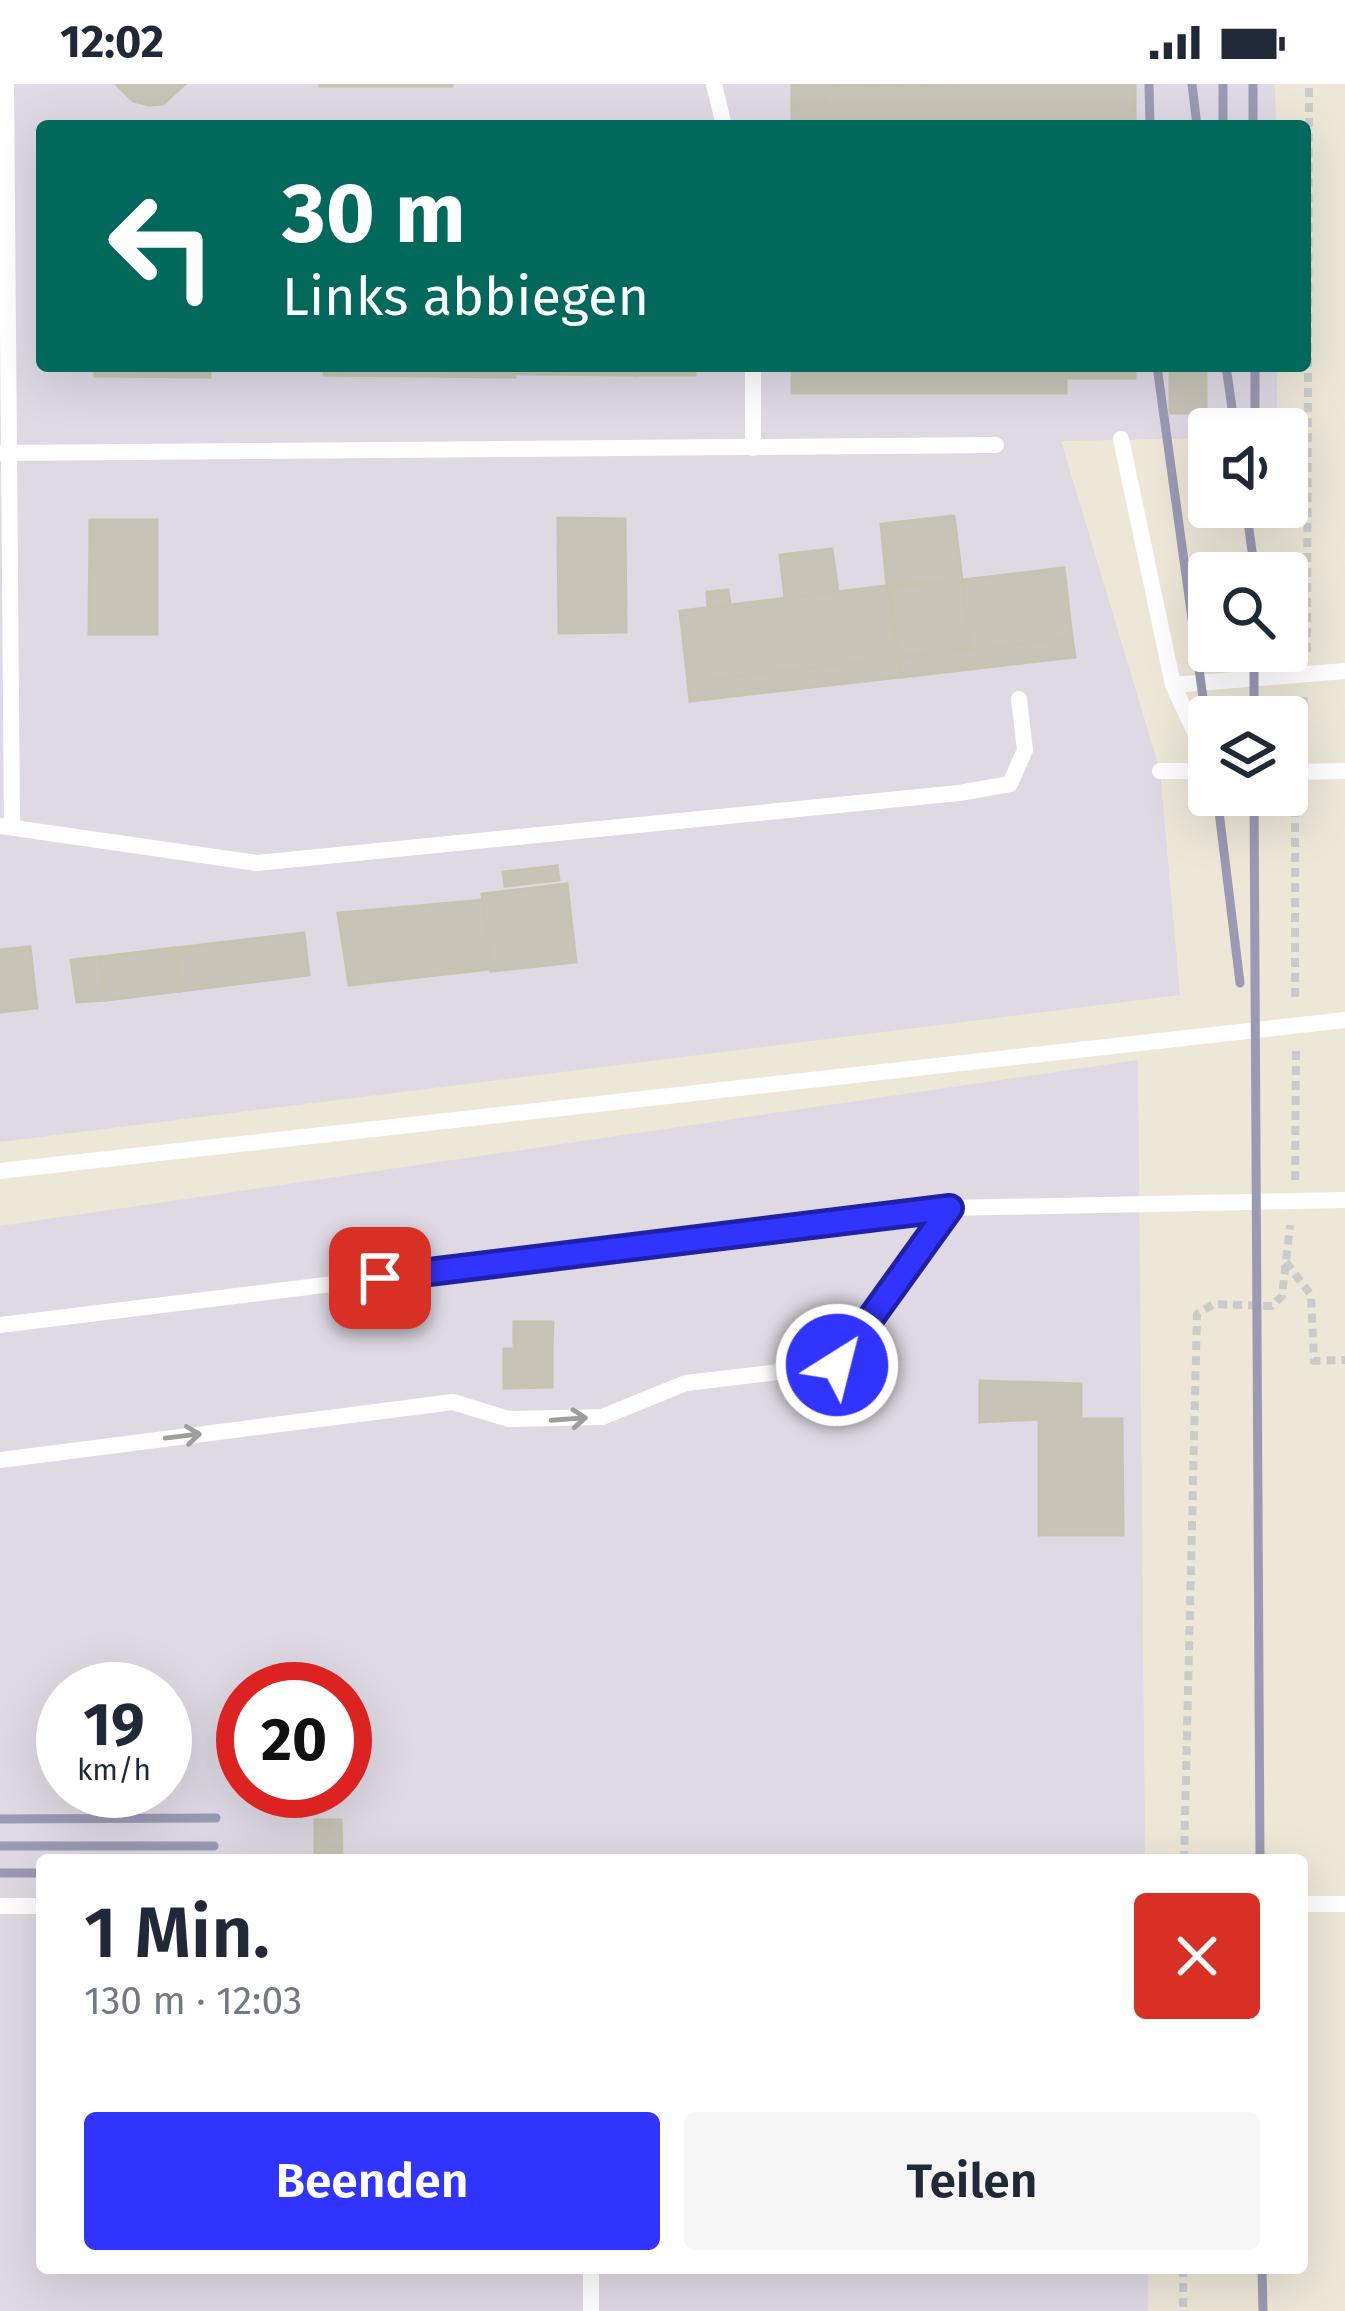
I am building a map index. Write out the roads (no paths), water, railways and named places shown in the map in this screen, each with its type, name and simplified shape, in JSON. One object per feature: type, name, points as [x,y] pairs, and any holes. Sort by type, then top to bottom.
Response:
[{"type":"lane","points":[[6,84],[6,825],[153,851],[256,863],[958,794],[1010,784],[1025,750],[1019,699]]},
{"type":"lane","points":[[714,84],[723,120]]},
{"type":"lane","points":[[753,372],[754,448]]},
{"type":"lane","points":[[1121,439],[1173,685],[1188,717]]},
{"type":"lane","points":[[4,453],[996,445]]},
{"type":"lane","points":[[1173,685],[1345,671]]},
{"type":"lane","points":[[1160,771],[1188,771]]},
{"type":"lane","points":[[1308,771],[1345,771]]},
{"type":"lane","points":[[0,1171],[1345,1020]]},
{"type":"lane","points":[[0,1325],[950,1208],[1345,1200]]},
{"type":"lane","points":[[0,1460],[453,1402],[509,1418],[602,1417],[686,1383],[837,1365],[950,1208]]},
{"type":"lane","points":[[1308,1904],[1345,1904]]},
{"type":"lane","points":[[0,1906],[36,1906]]},
{"type":"lane","points":[[591,2274],[591,2311]]},
{"type":"railway","points":[[1149,84],[1150,120]]},
{"type":"railway","points":[[1192,84],[1196,120]]},
{"type":"railway","points":[[1223,84],[1223,120]]},
{"type":"railway","points":[[1253,84],[1253,120]]},
{"type":"railway","points":[[1158,372],[1203,696]]},
{"type":"railway","points":[[1227,372],[1232,408]]},
{"type":"railway","points":[[1255,372],[1255,408]]},
{"type":"railway","points":[[1249,528],[1252,552]]},
{"type":"railway","points":[[1254,672],[1254,696]]},
{"type":"railway","points":[[1220,816],[1240,983]]},
{"type":"railway","points":[[1254,816],[1260,1854]]},
{"type":"railway","points":[[0,1819],[216,1818]]},
{"type":"railway","points":[[0,1846],[214,1846]]},
{"type":"railway","points":[[0,1873],[36,1873]]},
{"type":"railway","points":[[1262,2274],[1263,2311]]}]
